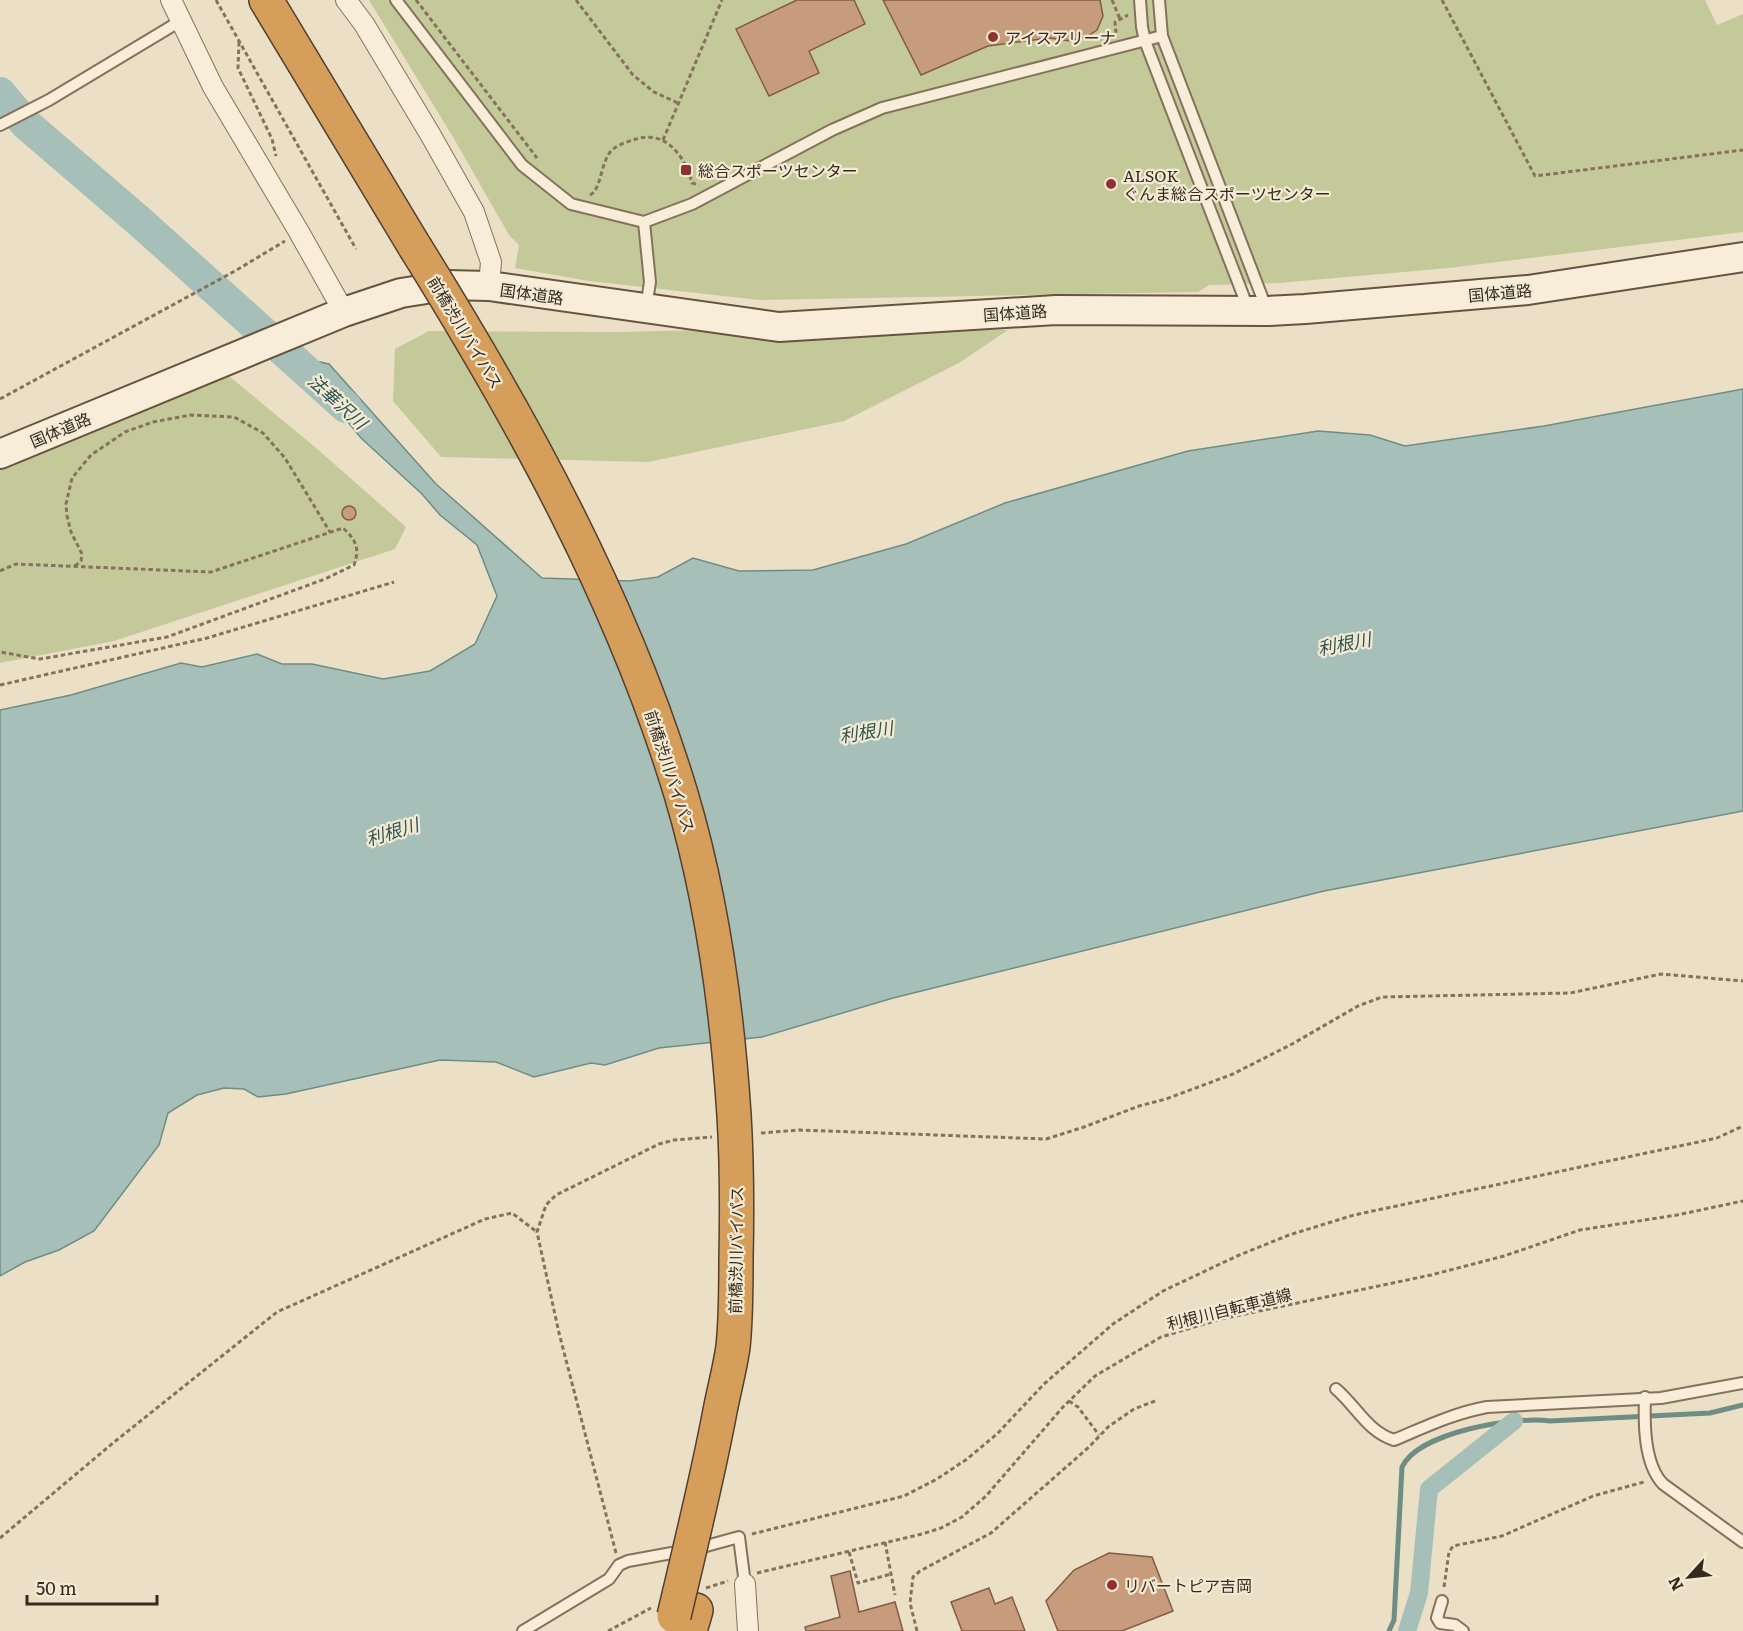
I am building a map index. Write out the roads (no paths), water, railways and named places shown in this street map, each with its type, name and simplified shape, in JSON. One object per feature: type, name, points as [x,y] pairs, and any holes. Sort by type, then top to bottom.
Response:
[{"type":"highway","name":"前橋渋川バイパス","points":[[266,0],[488,368],[559,499],[639,673],[681,795],[706,895],[728,1030],[737,1154],[733,1347],[682,1622]]},
{"type":"street","points":[[171,0],[213,87],[344,312]]},
{"type":"street","points":[[346,0],[364,24],[474,212],[490,262],[489,286]]},
{"type":"street","name":"国体道路","points":[[0,454],[344,312],[401,293],[447,285],[489,286],[779,327],[1056,310],[1258,311],[1528,290],[1743,257]]},
{"type":"street","points":[[748,1631],[749,1579]]},
{"type":"lane","points":[[396,0],[522,165],[571,204],[644,222],[692,204],[832,130],[882,108],[1161,36]]},
{"type":"lane","points":[[1140,0],[1145,41],[1258,311]]},
{"type":"lane","points":[[1159,0],[1161,36],[1258,311]]},
{"type":"lane","points":[[0,125],[44,102],[182,20]]},
{"type":"lane","points":[[644,222],[651,282],[646,309]]},
{"type":"lane","points":[[1336,1389],[1368,1425],[1381,1436],[1394,1440],[1464,1411],[1488,1407],[1645,1400],[1743,1383]]},
{"type":"lane","points":[[1645,1400],[1648,1449],[1658,1478],[1663,1485],[1743,1542]]},
{"type":"lane","points":[[523,1631],[609,1579],[620,1564],[699,1548],[739,1537],[749,1579]]},
{"type":"lane","points":[[1442,1600],[1437,1618],[1440,1623],[1455,1625],[1463,1631]]},
{"type":"water","name":"利根川","points":[[311,360],[329,364],[436,484],[542,578],[629,581],[658,577],[693,558],[739,571],[813,570],[906,544],[1005,503],[1188,451],[1318,431],[1370,435],[1405,446],[1544,426],[1743,389],[1743,811],[1324,891],[893,998],[762,1037],[659,1048],[605,1065],[591,1063],[534,1077],[496,1062],[440,1060],[286,1094],[258,1097],[244,1089],[224,1088],[197,1095],[168,1113],[159,1145],[94,1231],[59,1250],[25,1262],[0,1276],[0,710],[71,695],[181,663],[202,667],[257,654],[282,664],[312,664],[383,679],[430,671],[475,644],[497,596],[477,545],[440,515],[422,494],[361,438],[314,381]]},
{"type":"waterway","name":"法華沢川","points":[[0,93],[26,124],[139,221],[346,407]]},
{"type":"waterway","points":[[1389,1631],[1394,1620],[1402,1467],[1412,1455],[1427,1444],[1469,1429],[1514,1421],[1710,1413],[1743,1405]]},
{"type":"waterway","points":[[1407,1631],[1419,1593],[1429,1489],[1514,1421]]},
{"type":"place","name":"アイスアリーナ","points":[[993,37]]},
{"type":"place","name":"総合スポーツセンター","points":[[686,170]]},
{"type":"place","name":"ALSOK ぐんま総合スポーツセンター","points":[[1111,184]]},
{"type":"place","name":"リバートピア吉岡","points":[[1112,1585]]}]
